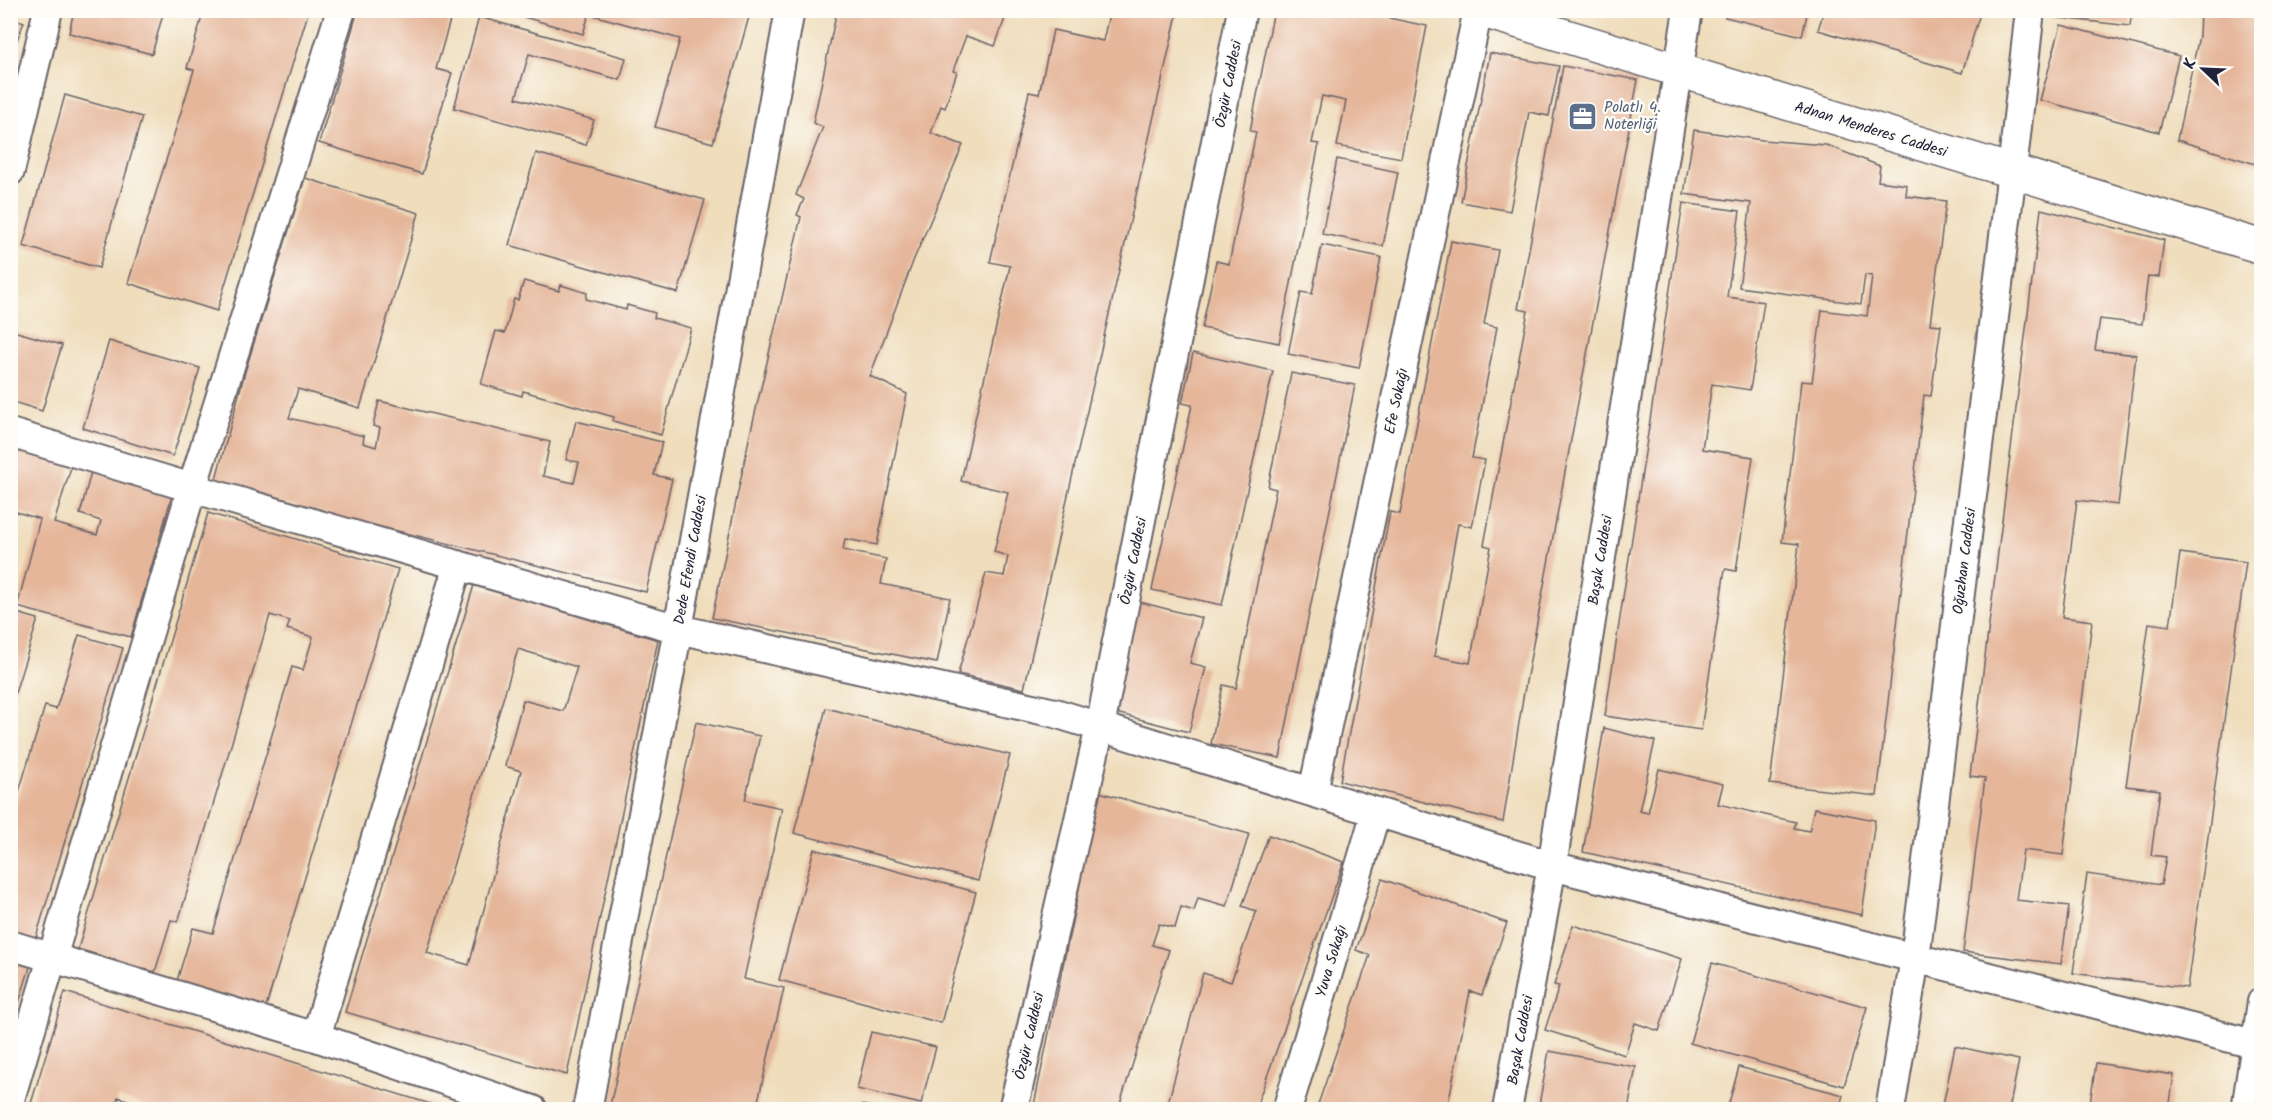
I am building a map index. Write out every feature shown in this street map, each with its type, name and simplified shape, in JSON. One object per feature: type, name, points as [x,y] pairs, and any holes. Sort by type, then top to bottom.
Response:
[{"type":"street","points":[[10,171],[48,10]]},
{"type":"street","points":[[10,1099],[192,488],[340,10]]},
{"type":"street","name":"Dede Efendi Caddesi","points":[[587,1110],[678,629],[790,10]]},
{"type":"street","name":"Özgür Caddesi","points":[[1013,1110],[1100,727],[1242,10]]},
{"type":"street","name":"Adnan Menderes Caddesi","points":[[1479,10],[2262,246]]},
{"type":"street","name":"Efe Sokağı","points":[[1313,792],[1479,10]]},
{"type":"street","name":"Başak Caddesi","points":[[1508,1110],[1552,866],[1688,10]]},
{"type":"street","name":"Oğuzhan Caddesi","points":[[1890,1110],[1915,958],[2030,10]]},
{"type":"street","points":[[10,433],[678,629],[1055,713],[1552,866],[2258,1046]]},
{"type":"street","points":[[315,1037],[458,565]]},
{"type":"street","name":"Yuva Sokağı","points":[[1287,1110],[1376,812]]},
{"type":"street","points":[[10,945],[315,1037],[533,1110]]},
{"type":"street","points":[[2246,1110],[2258,1046],[2262,1002]]},
{"type":"building","points":[[74,10],[164,10],[152,54],[69,33]]},
{"type":"building","points":[[204,10],[309,10],[217,311],[128,283],[194,70],[187,68]]},
{"type":"building","points":[[358,10],[453,10],[436,69],[452,73],[422,174],[319,143]]},
{"type":"building","points":[[525,10],[751,10],[713,143],[655,127],[680,39],[589,14],[583,34],[524,17]]},
{"type":"building","points":[[837,10],[1008,10],[995,46],[966,36],[953,71],[957,72],[945,108],[941,106],[931,133],[963,145],[914,259],[870,376],[907,394],[877,545],[845,539],[843,550],[886,559],[881,584],[950,598],[937,663],[712,618],[749,439],[801,217],[797,215],[804,199],[796,195],[823,127],[813,123]]},
{"type":"building","points":[[1060,10],[1081,10],[1078,17]]},
{"type":"building","points":[[1110,10],[1178,10],[1024,689],[958,674],[986,573],[1004,576],[1008,556],[994,552],[1008,492],[961,481],[1010,266],[990,262],[1029,92],[1039,94],[1053,30],[1103,41]]},
{"type":"building","points":[[1274,10],[1351,10],[1427,26],[1401,158],[1337,146],[1346,101],[1322,96],[1312,143],[1319,144],[1279,343],[1202,328],[1216,261],[1229,264],[1256,132],[1250,131]]},
{"type":"building","points":[[1727,10],[1808,10],[1802,36],[1725,17]]},
{"type":"building","points":[[1824,10],[1981,10],[1962,73],[1818,30]]},
{"type":"building","points":[[2053,10],[2132,10],[2130,26],[2052,17]]},
{"type":"building","points":[[2200,10],[2262,10],[2262,166],[2177,140],[2199,36]]},
{"type":"building","points":[[10,17],[24,22],[11,56],[10,56]]},
{"type":"building","points":[[479,17],[626,58],[620,80],[529,54],[516,98],[594,120],[586,145],[454,108]]},
{"type":"building","points":[[2061,25],[2179,56],[2159,132],[2040,100]]},
{"type":"building","points":[[1490,53],[1559,66],[1549,116],[1529,112],[1510,211],[1461,202]]},
{"type":"building","points":[[1563,66],[1638,80],[1523,698],[1503,822],[1340,781],[1390,512],[1400,514],[1451,241],[1498,250],[1484,324],[1497,327],[1472,458],[1485,460],[1472,527],[1458,524],[1434,656],[1470,663],[1491,547],[1484,545],[1528,311],[1518,309]]},
{"type":"building","points":[[65,95],[142,117],[99,268],[23,246]]},
{"type":"building","points":[[1694,130],[1762,140],[1826,145],[1880,166],[1878,181],[1907,185],[1906,196],[1946,201],[1930,324],[1941,325],[1931,396],[1924,395],[1877,796],[1770,784],[1799,544],[1782,542],[1801,381],[1812,382],[1822,310],[1867,316],[1872,276],[1865,275],[1861,304],[1739,287],[1751,203],[1684,194]]},
{"type":"building","points":[[536,153],[705,200],[678,293],[509,245]]},
{"type":"building","points":[[1337,159],[1398,172],[1383,246],[1322,234]]},
{"type":"building","points":[[305,178],[419,213],[360,408],[298,389],[289,418],[364,436],[363,443],[376,447],[380,428],[373,426],[379,401],[550,442],[543,476],[574,483],[579,462],[566,460],[576,421],[662,442],[654,475],[672,479],[646,592],[214,486],[245,372]]},
{"type":"building","points":[[1683,203],[1740,211],[1727,297],[1764,302],[1750,390],[1712,384],[1702,449],[1753,457],[1736,571],[1725,569],[1701,730],[1605,716]]},
{"type":"building","points":[[2041,209],[2164,240],[2159,277],[2148,276],[2142,324],[2100,319],[2095,350],[2136,355],[2118,505],[2077,500],[2062,617],[2092,621],[2063,855],[2023,850],[2016,900],[2069,906],[2061,964],[1963,952],[1985,778],[1970,776]]},
{"type":"building","points":[[1322,245],[1381,257],[1359,368],[1288,354],[1301,292],[1312,294]]},
{"type":"building","points":[[524,281],[559,291],[561,285],[587,293],[586,299],[626,310],[627,305],[655,313],[654,318],[691,328],[661,435],[613,421],[614,417],[523,391],[522,396],[481,384],[496,331],[505,333],[514,299],[518,300]]},
{"type":"building","points":[[10,330],[62,345],[42,411],[10,401]]},
{"type":"building","points":[[109,341],[200,368],[173,456],[83,428]]},
{"type":"building","points":[[1193,353],[1273,371],[1222,605],[1152,590],[1192,405],[1182,403]]},
{"type":"building","points":[[1291,373],[1355,385],[1280,758],[1211,744],[1223,685],[1236,688],[1276,489],[1268,487]]},
{"type":"building","points":[[10,446],[72,464],[54,523],[97,535],[101,521],[80,514],[92,468],[173,492],[131,637],[17,607],[40,519],[13,511],[10,517]]},
{"type":"building","points":[[208,513],[398,569],[265,1010],[176,984],[193,928],[213,933],[292,667],[303,670],[313,637],[287,629],[290,621],[270,615],[178,922],[171,920],[155,972],[78,949]]},
{"type":"building","points":[[2180,553],[2246,562],[2187,988],[2073,973],[2087,874],[2161,885],[2166,857],[2151,855],[2160,790],[2126,786],[2149,623],[2170,626]]},
{"type":"building","points":[[474,585],[658,640],[567,1075],[345,1012]],"holes":[[[518,649],[577,667],[563,711],[523,700],[505,766],[521,771],[469,965],[427,953]]]},
{"type":"building","points":[[1140,602],[1202,618],[1190,663],[1206,667],[1189,732],[1112,712]]},
{"type":"building","points":[[10,611],[38,619],[15,693],[10,692]]},
{"type":"building","points":[[79,635],[123,648],[34,944],[10,936],[10,821],[45,706],[56,709]]},
{"type":"building","points":[[826,708],[1010,755],[978,881],[794,833]]},
{"type":"building","points":[[696,722],[760,736],[745,800],[782,808],[744,979],[784,988],[756,1110],[609,1110]]},
{"type":"building","points":[[1604,728],[1655,741],[1639,811],[1648,813],[1659,769],[1723,784],[1718,804],[1796,822],[1794,828],[1809,831],[1814,808],[1875,820],[1862,915],[1583,852]]},
{"type":"building","points":[[1099,792],[1249,834],[1227,906],[1198,898],[1194,911],[1181,907],[1175,928],[1159,924],[1152,945],[1169,950],[1118,1110],[1033,1110]]},
{"type":"building","points":[[1269,835],[1344,862],[1255,1110],[1166,1110],[1203,973],[1231,982],[1256,911],[1242,906]]},
{"type":"building","points":[[814,849],[976,892],[941,1023],[779,980]]},
{"type":"building","points":[[1382,879],[1507,923],[1482,995],[1470,991],[1447,1110],[1316,1110],[1370,955],[1356,950]]},
{"type":"building","points":[[1573,925],[1682,959],[1659,1031],[1635,1023],[1625,1055],[1545,1030],[1559,986],[1554,985]]},
{"type":"building","points":[[10,961],[30,967],[11,1029],[10,1029]]},
{"type":"building","points":[[1712,963],[1867,1007],[1844,1086],[1690,1043]]},
{"type":"building","points":[[65,992],[447,1110],[158,1110],[118,1097],[115,1110],[29,1110]]},
{"type":"building","points":[[871,1032],[936,1047],[921,1104],[857,1089]]},
{"type":"building","points":[[1955,1046],[2019,1060],[2009,1110],[1942,1110]]},
{"type":"building","points":[[1549,1051],[1636,1067],[1628,1110],[1538,1110]]},
{"type":"building","points":[[2096,1063],[2174,1075],[2169,1110],[2089,1110]]},
{"type":"building","points":[[1739,1067],[1843,1095],[1839,1110],[1727,1110]]},
{"type":"building","points":[[861,1105],[879,1108],[879,1110],[860,1110]]},
{"type":"place","name":"Polatlı 4. Noterliği","points":[[1583,116]]}]
